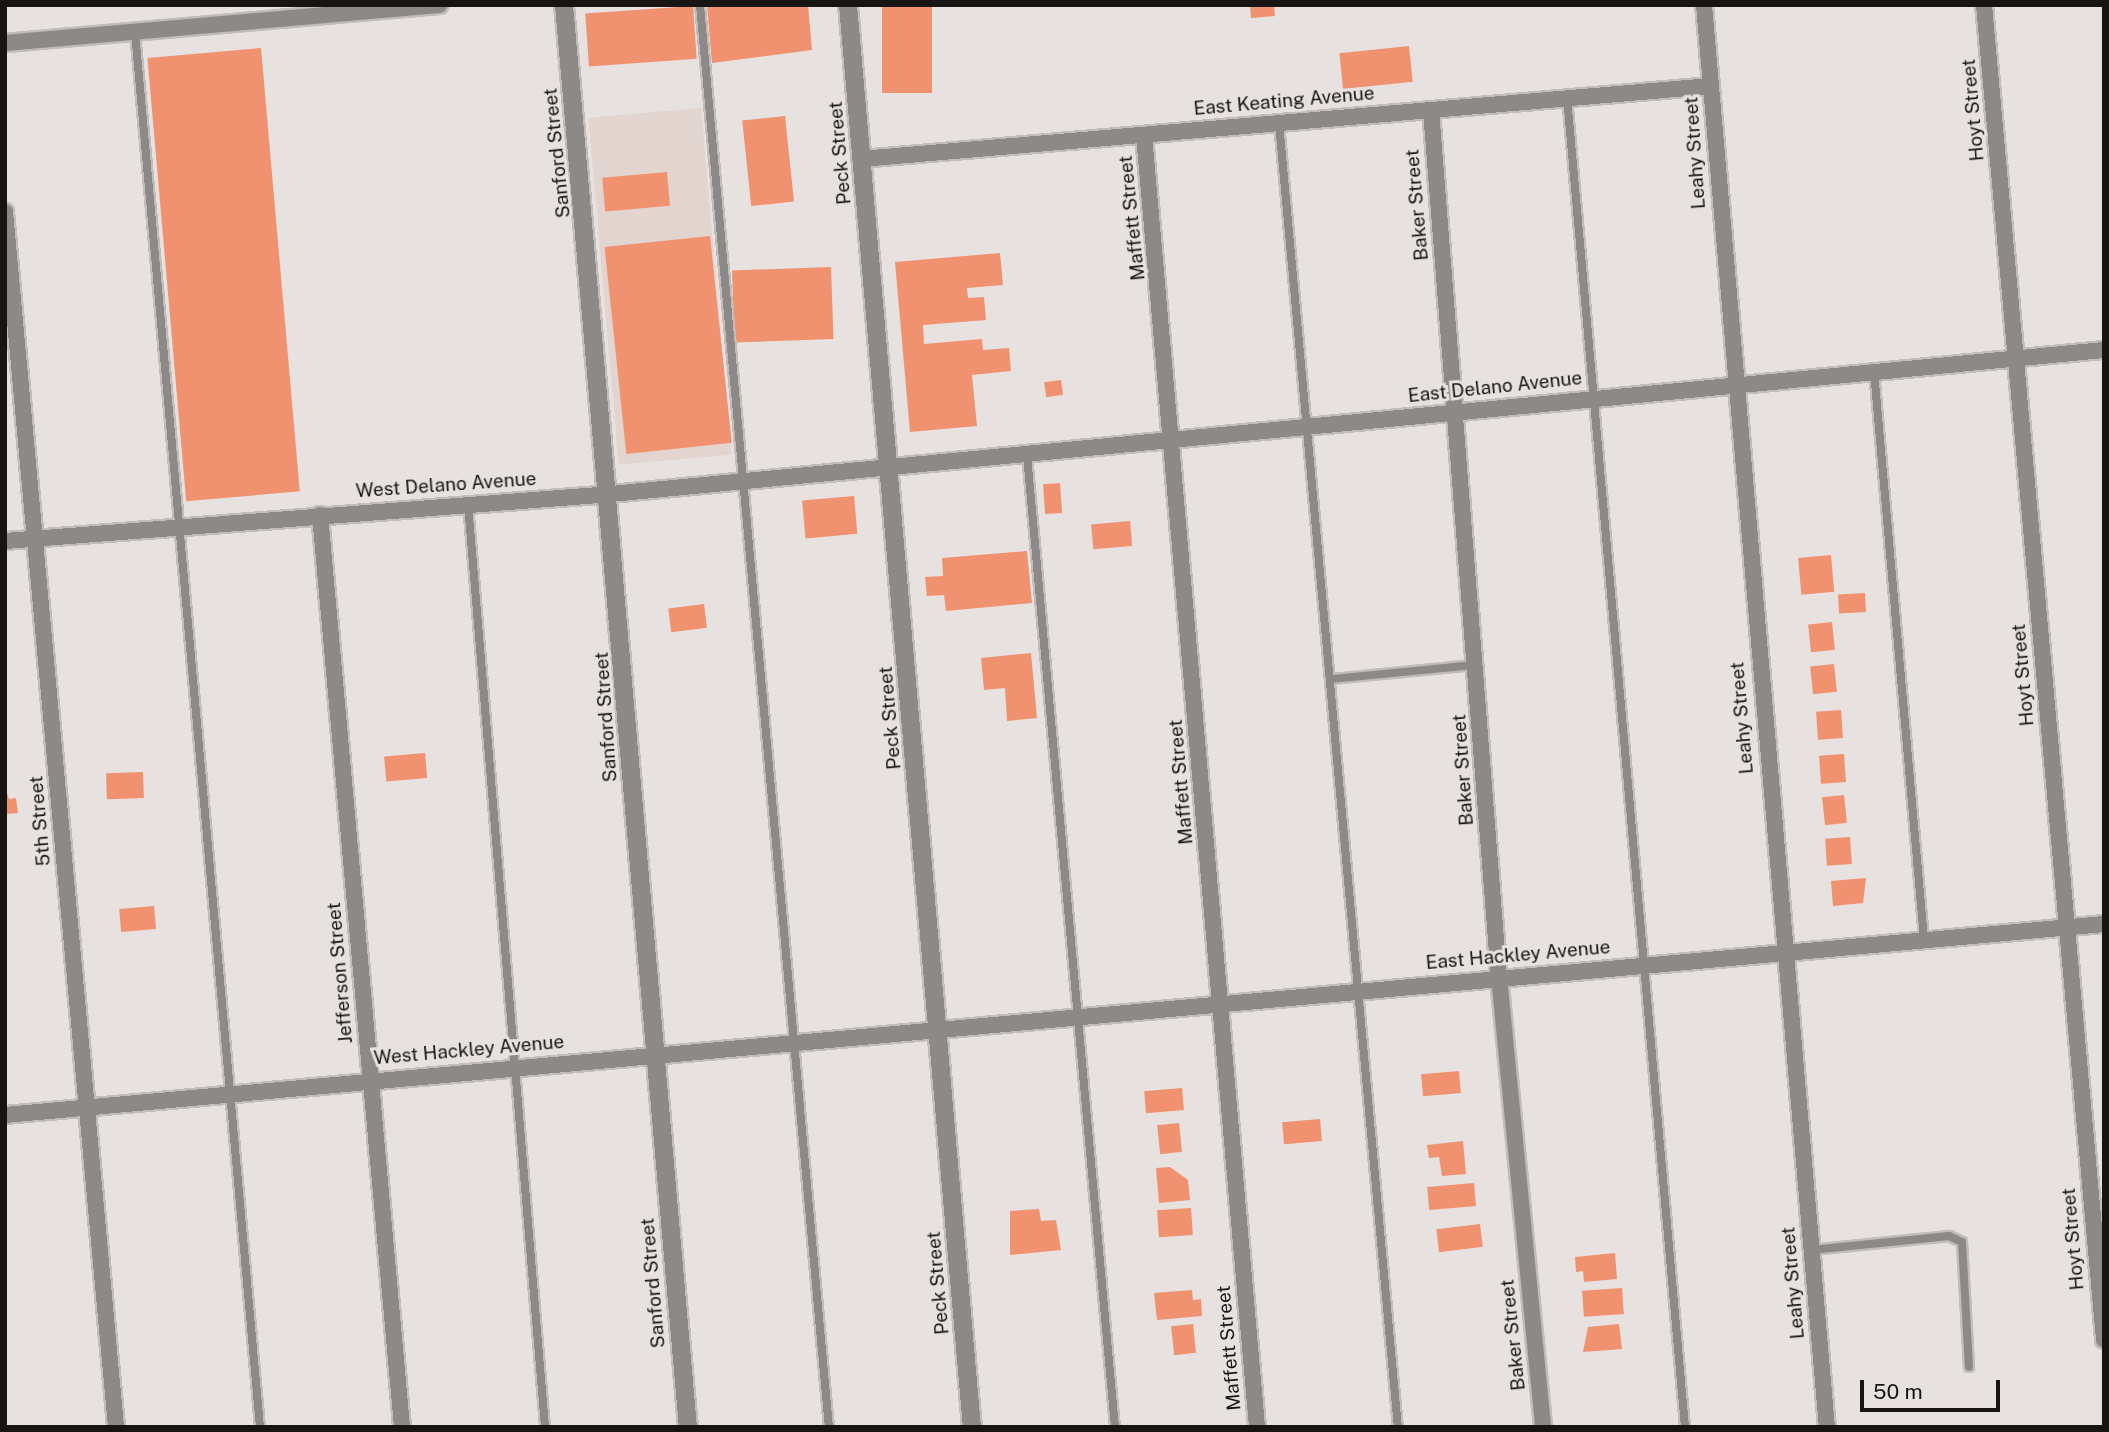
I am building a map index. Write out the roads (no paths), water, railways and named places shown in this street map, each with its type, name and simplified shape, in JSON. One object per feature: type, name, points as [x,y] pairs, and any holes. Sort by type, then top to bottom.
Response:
[{"type":"street","points":[[5,43],[135,32],[283,12],[439,5]]},
{"type":"street","name":"Sanford Street","points":[[564,5],[611,494],[653,1054],[688,1427]]},
{"type":"street","name":"Peck Street","points":[[849,5],[972,1427]]},
{"type":"street","name":"Leahy Street","points":[[1704,5],[1783,951],[1828,1427]]},
{"type":"street","name":"Hoyt Street","points":[[1984,5],[2104,1340]]},
{"type":"street","name":"East Keating Avenue","points":[[861,159],[1711,86]]},
{"type":"street","name":"Baker Street","points":[[1431,110],[1499,977],[1543,1427]]},
{"type":"street","name":"Maffett Street","points":[[1144,135],[1175,441],[1257,1427]]},
{"type":"street","name":"5th Street","points":[[5,212],[116,1427]]},
{"type":"street","name":"East Delano Avenue","points":[[890,467],[2104,349]]},
{"type":"street","name":"West Delano Avenue","points":[[5,541],[611,494],[890,467]]},
{"type":"street","name":"Jefferson Street","points":[[320,515],[402,1427]]},
{"type":"street","name":"East Hackley Avenue","points":[[937,1029],[2104,924]]},
{"type":"street","name":"West Hackley Avenue","points":[[5,1115],[937,1029]]},
{"type":"lane","points":[[700,5],[829,1427]]},
{"type":"lane","points":[[135,32],[227,1094],[260,1427]]},
{"type":"lane","points":[[1567,97],[1685,1427]]},
{"type":"lane","points":[[1279,123],[1332,679],[1398,1427]]},
{"type":"lane","points":[[1874,371],[1924,939]]},
{"type":"lane","points":[[1027,454],[1115,1427]]},
{"type":"lane","points":[[468,504],[545,1427]]},
{"type":"lane","points":[[1332,679],[1476,665]]},
{"type":"lane","points":[[1811,1250],[1949,1236],[1962,1242],[1969,1367]]}]
